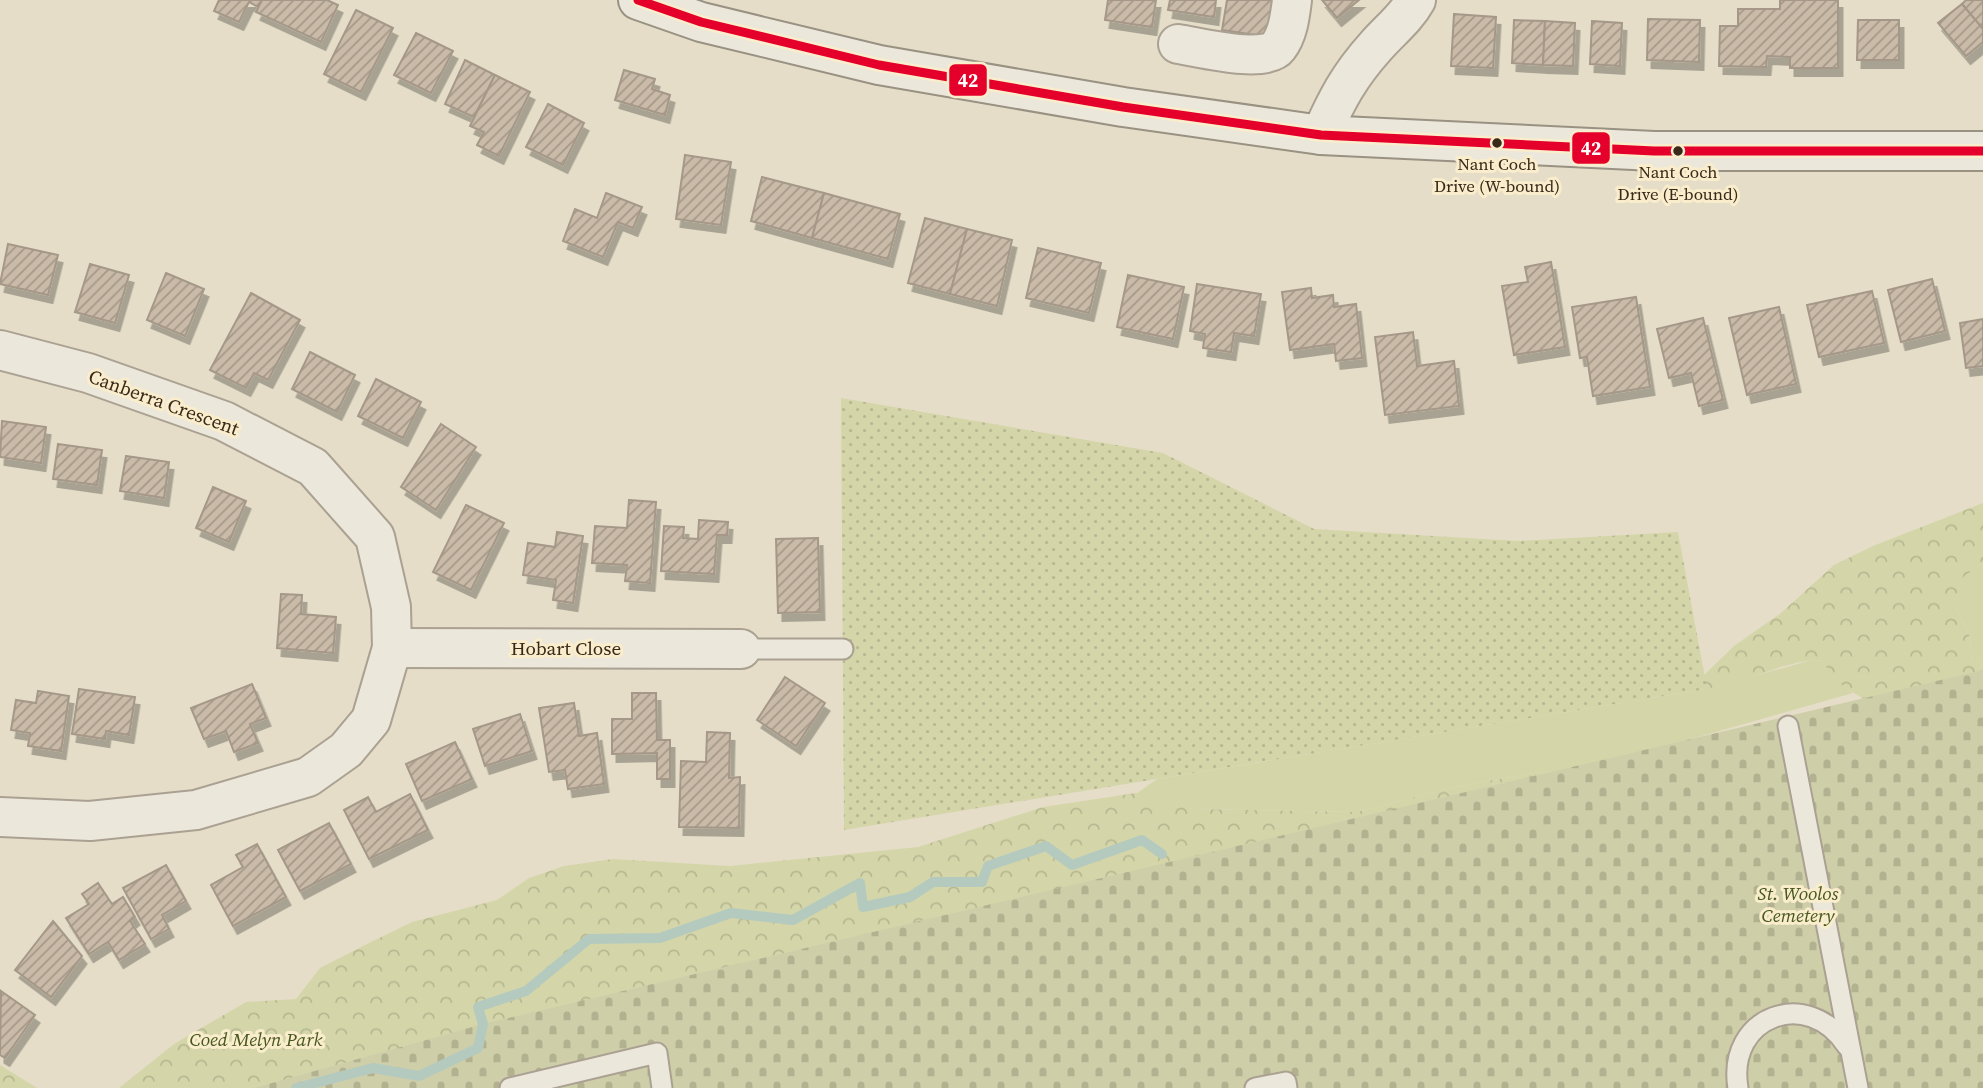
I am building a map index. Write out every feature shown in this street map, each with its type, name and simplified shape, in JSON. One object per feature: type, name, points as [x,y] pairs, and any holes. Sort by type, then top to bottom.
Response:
[{"type":"street","points":[[638,0],[701,22],[879,65],[1123,107],[1321,135],[1654,151],[1983,151]]},
{"type":"street","points":[[1178,44],[1261,56],[1277,49],[1287,30],[1292,0]]},
{"type":"street","points":[[1321,135],[1342,88],[1377,45],[1409,13],[1416,0]]},
{"type":"street","name":"Canberra Crescent","points":[[0,350],[88,373],[223,421],[313,467],[375,537],[391,607],[392,648],[371,720],[346,750],[308,778],[196,810],[90,821],[0,817]]},
{"type":"street","name":"Hobart Close","points":[[392,648],[741,649]]},
{"type":"lane","points":[[741,649],[843,649]]},
{"type":"lane","points":[[1788,726],[1858,1088]]},
{"type":"lane","points":[[1738,1088],[1736,1072],[1739,1052],[1747,1037],[1763,1023],[1781,1014],[1802,1014],[1822,1019],[1838,1032],[1849,1049],[1853,1064],[1851,1088]]},
{"type":"lane","points":[[510,1088],[656,1053],[662,1088]]},
{"type":"lane","points":[[1255,1088],[1286,1082],[1287,1088]]},
{"type":"green space","points":[[841,398],[1163,453],[1314,529],[1518,541],[1678,532],[1707,689],[844,830]]},
{"type":"green space","points":[[1983,503],[1983,564],[1964,576],[1954,603],[1969,635],[1973,661],[1983,665],[1983,959],[1883,711],[1843,686],[1821,661],[1780,667],[1706,694],[1703,676],[1734,646],[1781,613],[1834,565],[1873,546]]},
{"type":"green space","points":[[1983,564],[1983,665],[1973,661],[1969,635],[1954,603],[1964,575]]},
{"type":"green space","points":[[1812,660],[1821,661],[1853,693],[1575,772],[1533,773],[1454,787],[1357,812],[1194,809],[1136,794],[1157,779],[1707,689]]},
{"type":"green space","name":"St. Woolos Cemetery","points":[[1983,670],[1983,1088],[254,1088],[483,1024]]},
{"type":"green space","name":"Coed Melyn Park","points":[[1575,772],[557,1088],[119,1088],[174,1044],[246,1002],[296,999],[320,968],[367,944],[412,922],[497,900],[529,878],[564,866],[613,859],[730,866],[918,847],[1043,807],[1136,793],[1194,809],[1357,812],[1454,787],[1533,773]]},
{"type":"green space","points":[[0,1065],[37,1088],[0,1088]]},
{"type":"building","points":[[219,0],[262,0],[258,7],[249,2],[239,22],[214,11]]},
{"type":"building","points":[[262,0],[327,0],[338,5],[321,42],[256,12]]},
{"type":"building","points":[[1108,0],[1156,0],[1152,27],[1105,20]]},
{"type":"building","points":[[1170,0],[1216,0],[1214,17],[1168,10]]},
{"type":"building","points":[[1227,0],[1274,0],[1269,37],[1222,30]]},
{"type":"building","points":[[1322,0],[1359,0],[1337,18]]},
{"type":"building","points":[[1780,0],[1838,0],[1838,68],[1790,68],[1790,57],[1767,56],[1766,67],[1719,66],[1720,26],[1738,26],[1738,9],[1780,9]]},
{"type":"building","points":[[1966,0],[1983,0],[1983,29],[1962,4]]},
{"type":"building","points":[[1962,4],[1983,29],[1983,42],[1966,56],[1938,23]]},
{"type":"building","points":[[356,10],[393,28],[361,92],[324,74]]},
{"type":"building","points":[[1454,14],[1496,17],[1493,68],[1451,66]]},
{"type":"building","points":[[1648,19],[1700,20],[1699,62],[1647,60]]},
{"type":"building","points":[[1514,20],[1545,21],[1543,65],[1512,63]]},
{"type":"building","points":[[1858,20],[1899,20],[1899,60],[1857,60]]},
{"type":"building","points":[[1545,21],[1575,23],[1573,66],[1543,65]]},
{"type":"building","points":[[1592,21],[1622,23],[1620,66],[1590,64]]},
{"type":"building","points":[[416,33],[453,51],[431,93],[394,75]]},
{"type":"building","points":[[465,60],[495,75],[474,117],[445,104]]},
{"type":"building","points":[[624,70],[655,79],[652,89],[670,95],[665,115],[615,100]]},
{"type":"building","points":[[495,75],[530,92],[499,156],[477,145],[484,132],[470,126]]},
{"type":"building","points":[[548,104],[584,123],[563,165],[526,147]]},
{"type":"building","points":[[685,155],[731,162],[721,225],[676,219]]},
{"type":"building","points":[[762,177],[824,193],[812,238],[751,221]]},
{"type":"building","points":[[606,193],[642,207],[633,228],[618,222],[603,257],[563,241],[575,209],[597,218]]},
{"type":"building","points":[[824,193],[900,214],[888,259],[812,238]]},
{"type":"building","points":[[925,218],[967,229],[950,294],[908,283]]},
{"type":"building","points":[[967,229],[1012,240],[997,306],[950,294]]},
{"type":"building","points":[[8,244],[58,255],[48,295],[0,284]]},
{"type":"building","points":[[1038,248],[1101,263],[1089,313],[1026,298]]},
{"type":"building","points":[[1551,262],[1565,347],[1514,355],[1502,286],[1528,282],[1525,267]]},
{"type":"building","points":[[90,264],[129,275],[115,323],[75,312]]},
{"type":"building","points":[[166,273],[204,289],[185,336],[147,320]]},
{"type":"building","points":[[1128,275],[1184,287],[1173,339],[1117,327]]},
{"type":"building","points":[[1932,279],[1945,331],[1901,342],[1888,290]]},
{"type":"building","points":[[1197,284],[1261,294],[1254,336],[1234,333],[1231,352],[1203,348],[1205,334],[1190,331]]},
{"type":"building","points":[[1311,288],[1312,298],[1333,295],[1334,307],[1356,304],[1362,358],[1336,361],[1334,344],[1290,350],[1282,292]]},
{"type":"building","points":[[1872,291],[1884,343],[1819,357],[1807,305]]},
{"type":"building","points":[[251,293],[300,320],[268,380],[254,373],[246,388],[210,370]]},
{"type":"building","points":[[1636,297],[1650,387],[1593,396],[1587,357],[1580,358],[1572,307]]},
{"type":"building","points":[[1779,307],[1796,384],[1747,395],[1729,318]]},
{"type":"building","points":[[1703,318],[1723,400],[1699,406],[1691,373],[1669,378],[1657,329]]},
{"type":"building","points":[[1983,319],[1983,366],[1966,368],[1960,323]]},
{"type":"building","points":[[1413,332],[1417,366],[1454,361],[1459,406],[1385,415],[1375,337]]},
{"type":"building","points":[[310,352],[355,375],[337,412],[292,389]]},
{"type":"building","points":[[376,379],[421,402],[403,438],[358,416]]},
{"type":"building","points":[[2,421],[46,427],[41,463],[0,457]]},
{"type":"building","points":[[441,424],[476,447],[436,510],[401,487]]},
{"type":"building","points":[[58,444],[102,450],[97,485],[53,479]]},
{"type":"building","points":[[126,456],[169,462],[164,498],[120,491]]},
{"type":"building","points":[[213,487],[246,501],[229,542],[196,528]]},
{"type":"building","points":[[629,500],[656,502],[650,583],[625,581],[627,565],[592,563],[595,526],[627,528]]},
{"type":"building","points":[[466,505],[504,523],[471,590],[433,572]]},
{"type":"building","points":[[699,520],[728,522],[727,535],[717,535],[714,574],[661,571],[664,526],[684,527],[683,538],[698,539]]},
{"type":"building","points":[[557,532],[583,536],[573,603],[553,600],[556,580],[523,575],[528,543],[555,547]]},
{"type":"building","points":[[818,538],[820,612],[778,613],[776,539]]},
{"type":"building","points":[[281,594],[302,595],[301,614],[336,617],[333,653],[277,648]]},
{"type":"building","points":[[785,677],[825,703],[796,746],[757,720]]},
{"type":"building","points":[[252,684],[266,718],[250,724],[258,743],[234,752],[226,731],[204,739],[191,708]]},
{"type":"building","points":[[79,689],[135,697],[129,735],[106,731],[105,739],[72,734]]},
{"type":"building","points":[[38,691],[69,696],[61,751],[28,746],[30,733],[11,730],[16,700],[36,703]]},
{"type":"building","points":[[632,693],[656,693],[657,740],[670,740],[670,779],[657,779],[657,753],[612,754],[612,719],[632,719]]},
{"type":"building","points":[[574,703],[579,736],[597,733],[604,784],[568,789],[565,770],[549,772],[539,708]]},
{"type":"building","points":[[520,714],[532,751],[485,766],[473,729]]},
{"type":"building","points":[[707,732],[730,733],[729,778],[740,777],[739,828],[679,827],[681,761],[706,762]]},
{"type":"building","points":[[455,742],[472,779],[422,801],[406,764]]},
{"type":"building","points":[[410,794],[428,830],[369,859],[344,810],[368,797],[376,812]]},
{"type":"building","points":[[329,823],[351,864],[300,891],[278,850]]},
{"type":"building","points":[[257,844],[286,897],[233,926],[211,885],[243,867],[236,855]]},
{"type":"building","points":[[166,865],[186,901],[162,915],[169,929],[151,939],[123,888]]},
{"type":"building","points":[[98,883],[112,904],[123,897],[135,917],[130,921],[145,944],[119,960],[108,942],[89,954],[66,918],[89,904],[82,894]]},
{"type":"building","points":[[53,921],[82,956],[51,997],[15,970]]},
{"type":"building","points":[[1,991],[35,1015],[5,1058],[0,1055]]},
{"type":"waterway","points":[[296,1088],[373,1068],[419,1076],[478,1048],[483,1024],[478,1007],[526,991],[589,939],[660,938],[731,913],[793,920],[860,883],[863,907],[910,897],[933,882],[982,882],[988,866],[1046,846],[1072,865],[1142,840],[1162,854]]},
{"type":"transit line","name":"42","points":[[638,0],[701,22],[879,65],[1123,107],[1321,135],[1654,151],[1983,151]]},
{"type":"place","name":"Nant Coch Drive (W-bound)","points":[[1497,143]]},
{"type":"place","name":"Nant Coch Drive (E-bound)","points":[[1678,151]]}]
